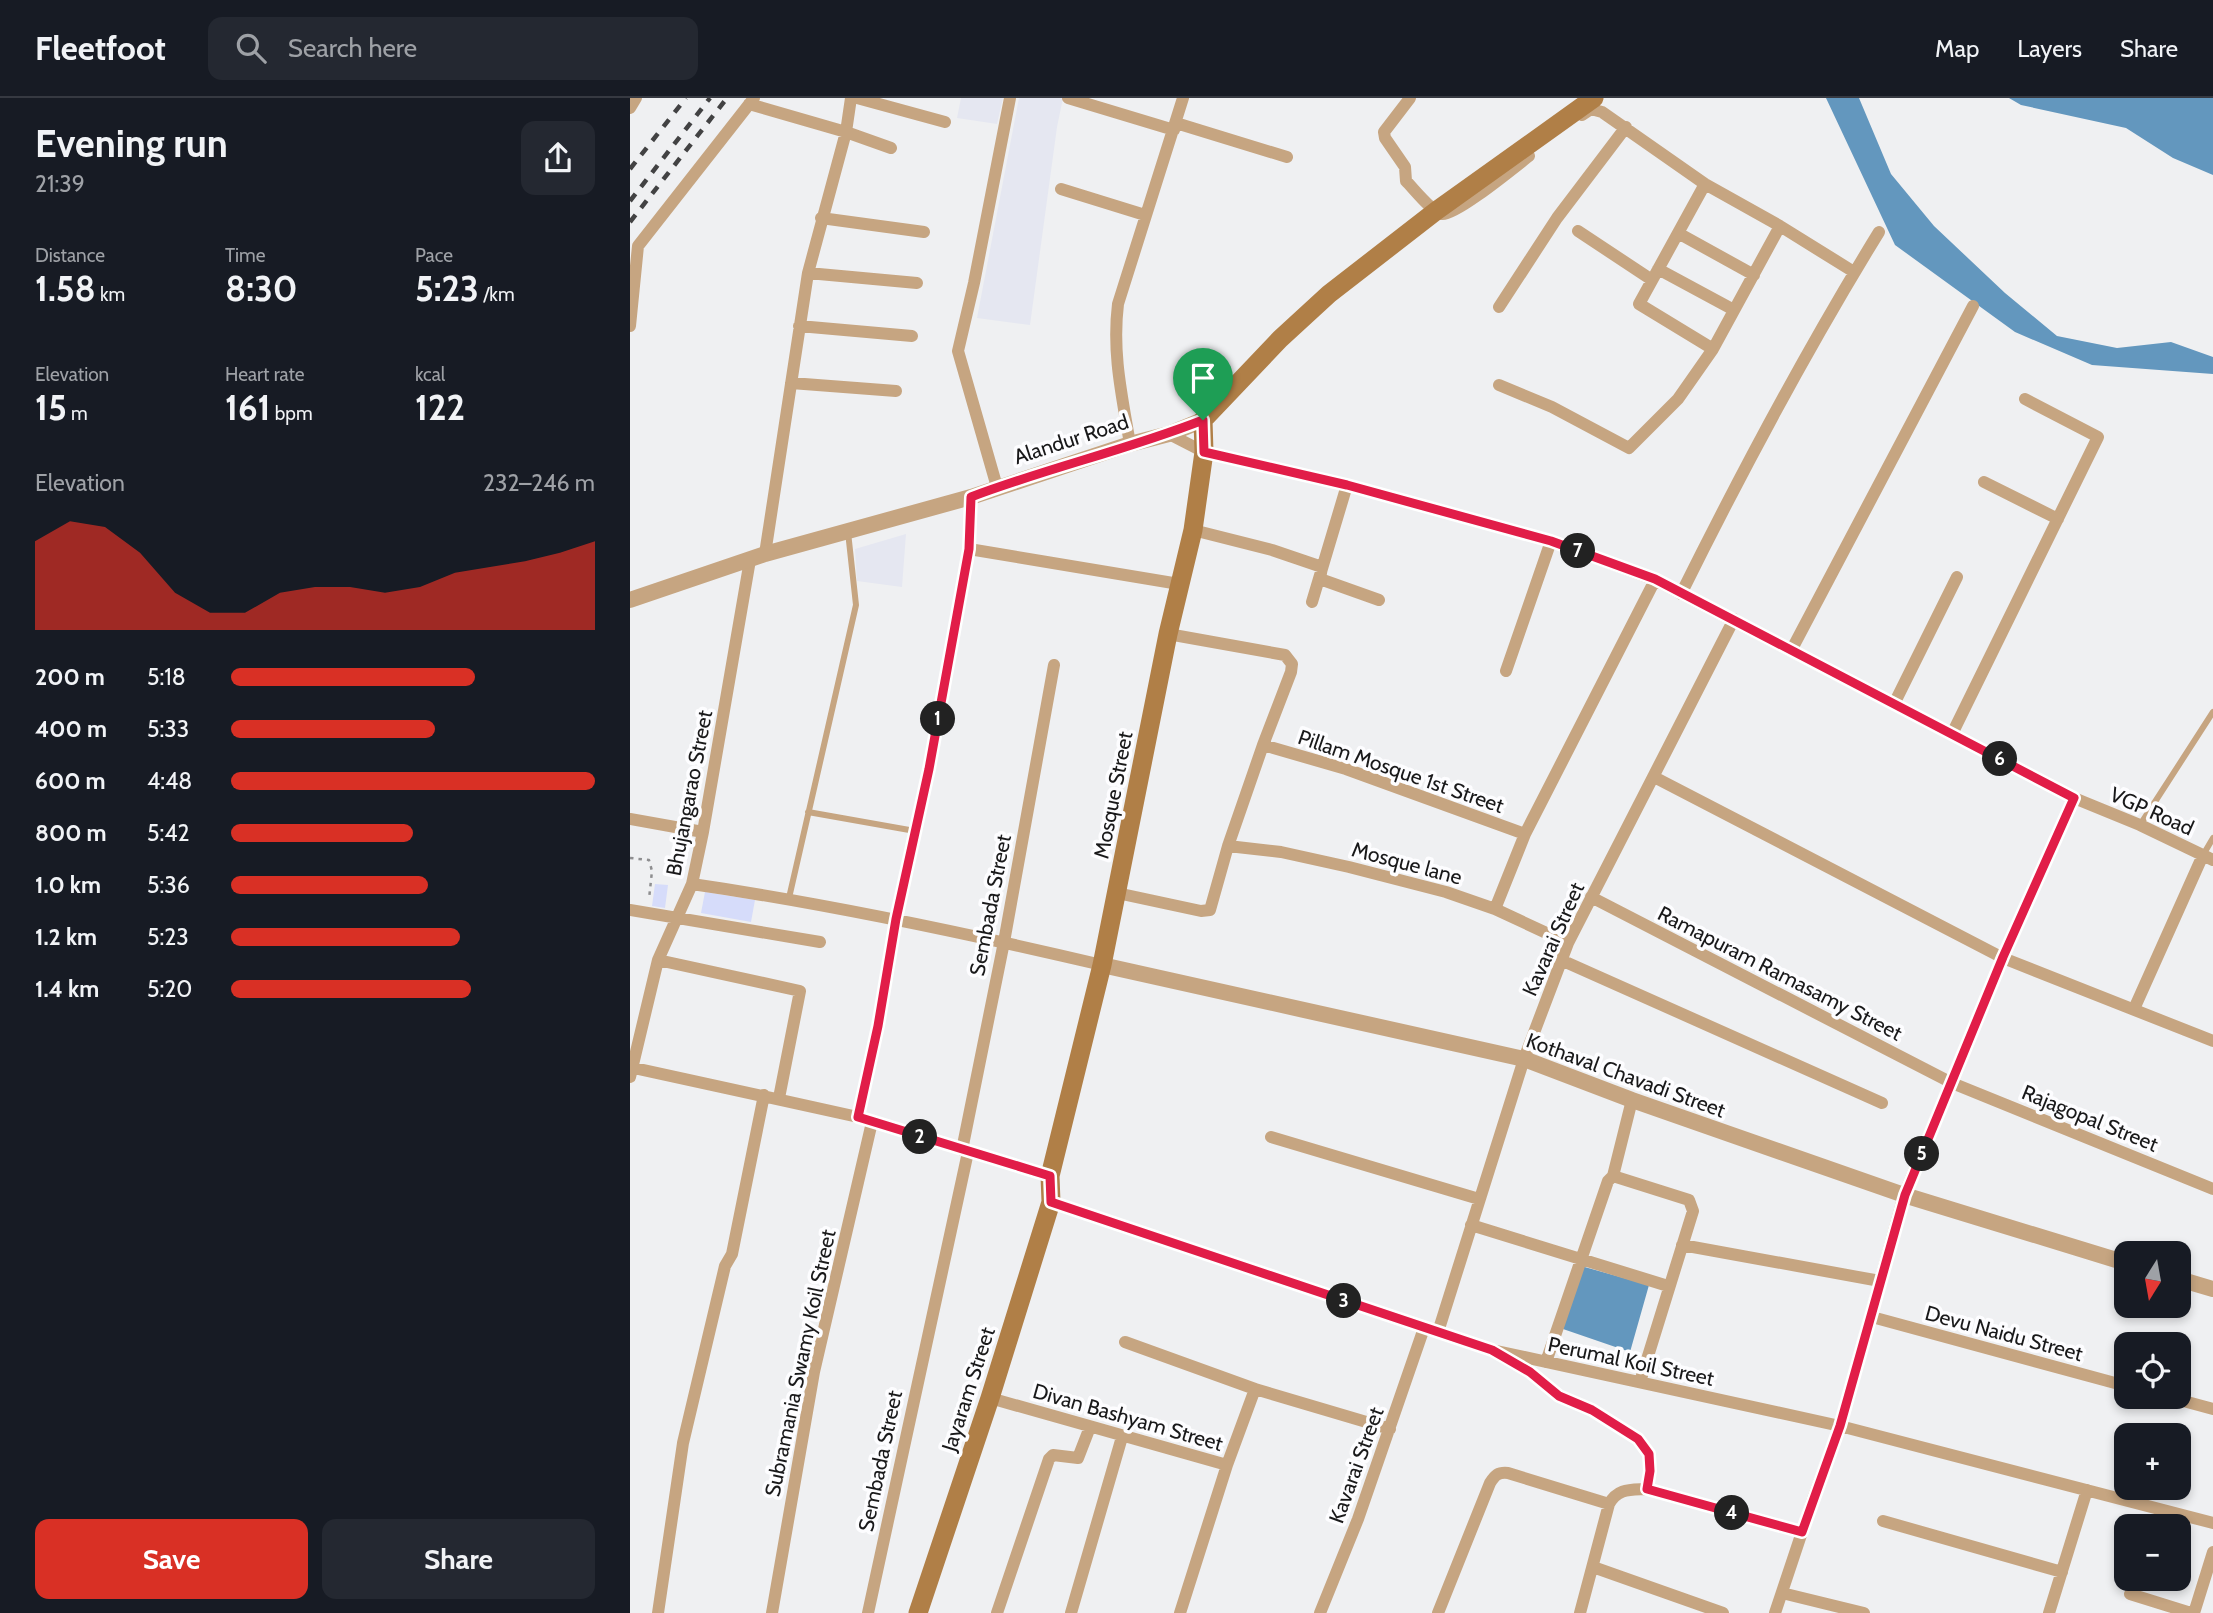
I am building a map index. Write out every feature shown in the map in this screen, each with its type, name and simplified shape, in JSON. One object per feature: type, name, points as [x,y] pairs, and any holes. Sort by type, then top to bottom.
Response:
[{"type":"main road","name":"Alandur Road","points":[[1203,420],[1280,339],[1319,303],[1436,211],[1594,98]]},
{"type":"main road","name":"Mosque Street","points":[[1050,1176],[1102,965],[1168,634],[1193,530],[1204,452],[1203,420]]},
{"type":"main road","name":"Jayaram Street","points":[[918,1613],[990,1398],[1051,1202],[1050,1176]]},
{"type":"street","points":[[630,108],[636,98]]},
{"type":"street","name":"Bhujangarao Street","points":[[631,1070],[658,960],[692,884],[758,557],[791,383],[808,273],[845,132],[851,98]]},
{"type":"street","points":[[858,98],[945,122]]},
{"type":"street","points":[[997,487],[958,351],[1010,98]]},
{"type":"street","points":[[1068,98],[1287,157]]},
{"type":"street","points":[[1130,444],[1116,360],[1118,304],[1184,98]]},
{"type":"street","points":[[1410,98],[1386,127],[1385,138],[1405,167],[1406,181],[1436,211],[1448,214],[1462,206],[1591,109],[1602,111],[1706,184],[1854,272]]},
{"type":"street","points":[[630,326],[638,246],[751,101],[891,148]]},
{"type":"street","points":[[1499,307],[1557,218],[1626,128]]},
{"type":"street","points":[[1706,184],[1639,304],[1713,349]]},
{"type":"street","points":[[1061,189],[1145,215]]},
{"type":"street","points":[[821,218],[924,232]]},
{"type":"street","points":[[1499,385],[1552,407],[1629,448],[1678,399],[1713,349],[1780,226]]},
{"type":"street","points":[[1578,231],[1655,275],[1734,310]]},
{"type":"street","points":[[1681,594],[1752,454],[1854,272],[1880,232]]},
{"type":"street","points":[[1678,233],[1754,275]]},
{"type":"street","points":[[808,273],[917,283]]},
{"type":"street","points":[[1792,649],[1973,306]]},
{"type":"street","points":[[799,326],[912,336]]},
{"type":"street","points":[[791,383],[896,391]]},
{"type":"street","points":[[1952,733],[2098,437],[2025,399]]},
{"type":"street","name":"Alandur Road","points":[[630,600],[847,530],[971,497],[1203,420]]},
{"type":"street","name":"VGP Road","points":[[1168,433],[1204,452],[1347,485],[1551,541],[1655,579],[2074,798],[2208,857]]},
{"type":"street","points":[[1984,482],[2058,519]]},
{"type":"street","points":[[1311,602],[1347,485]]},
{"type":"street","points":[[858,1117],[878,1026],[896,919],[969,549],[971,497]]},
{"type":"street","points":[[1193,530],[1272,550],[1322,567]]},
{"type":"street","points":[[1506,671],[1551,541]]},
{"type":"street","points":[[969,549],[1180,584]]},
{"type":"street","points":[[1322,567],[1320,579],[1379,600]]},
{"type":"street","points":[[1894,704],[1957,577]]},
{"type":"street","points":[[1495,909],[1525,834],[1655,579]]},
{"type":"street","name":"Kavarai Street","points":[[1438,1332],[1524,1059],[1568,943],[1734,619]]},
{"type":"street","points":[[1117,893],[1206,911],[1213,905],[1228,846],[1292,672],[1292,664],[1285,655],[1168,634]]},
{"type":"street","name":"Sembada Street","points":[[868,1613],[965,1151],[1054,665]]},
{"type":"street","name":"Pillam Mosque 1st Street","points":[[1263,745],[1346,769],[1525,834]]},
{"type":"street","points":[[1654,777],[2003,957],[2213,1041]]},
{"type":"street","points":[[1775,1613],[1840,1426],[1905,1195],[2003,957],[2074,798]]},
{"type":"street","points":[[630,819],[703,832]]},
{"type":"street","name":"Mosque lane","points":[[1228,846],[1281,852],[1349,866],[1446,892],[1495,909],[1568,943]]},
{"type":"street","points":[[2134,1009],[2208,857]]},
{"type":"street","points":[[692,884],[789,898],[896,919],[1102,965]]},
{"type":"street","name":"Ramapuram Ramasamy Street","points":[[1591,897],[1952,1083]]},
{"type":"street","points":[[630,910],[820,942]]},
{"type":"street","points":[[658,960],[800,991],[779,1098]]},
{"type":"street","points":[[1561,960],[1882,1102]]},
{"type":"street","name":"Kothaval Chavadi Street","points":[[1102,965],[1524,1059],[1632,1100],[1905,1195],[2114,1259]]},
{"type":"street","points":[[631,1070],[779,1098],[858,1117],[1050,1176]]},
{"type":"street","name":"Rajagopal Street","points":[[1952,1083],[2213,1189]]},
{"type":"street","points":[[658,1613],[682,1443],[725,1266],[732,1254],[764,1095]]},
{"type":"street","points":[[1546,1362],[1608,1181],[1613,1176],[1632,1100]]},
{"type":"street","name":"Subramania Swamy Koil Street","points":[[772,1613],[814,1372],[872,1122]]},
{"type":"street","points":[[1271,1138],[1479,1199]]},
{"type":"street","points":[[1613,1176],[1689,1200],[1693,1211],[1640,1382]]},
{"type":"street","name":"Perumal Koil Street","points":[[1051,1202],[1492,1350],[1840,1426],[2213,1523]]},
{"type":"street","points":[[1471,1225],[1668,1286]]},
{"type":"street","points":[[1682,1245],[1880,1281]]},
{"type":"street","points":[[2191,1283],[2213,1289]]},
{"type":"street","name":"Devu Naidu Street","points":[[1872,1317],[2114,1383]]},
{"type":"street","name":"Kavarai Street","points":[[1320,1613],[1358,1518],[1424,1328]]},
{"type":"street","points":[[1125,1342],[1255,1390],[1390,1429]]},
{"type":"street","points":[[1492,1350],[1530,1372],[1559,1396],[1592,1410],[1638,1439],[1649,1454],[1647,1489]]},
{"type":"street","points":[[1227,1465],[1255,1390]]},
{"type":"street","name":"Divan Bashyam Street","points":[[990,1398],[1227,1465],[1180,1613]]},
{"type":"street","points":[[2191,1403],[2213,1409]]},
{"type":"street","points":[[997,1613],[1049,1459],[1053,1455],[1078,1458],[1090,1427]]},
{"type":"street","points":[[1071,1613],[1122,1437]]},
{"type":"street","points":[[1438,1613],[1495,1475],[1508,1472],[1609,1504]]},
{"type":"street","points":[[1580,1613],[1609,1504],[1615,1495],[1624,1490],[1647,1489],[1802,1532]]},
{"type":"street","points":[[2049,1613],[2087,1490]]},
{"type":"street","points":[[1883,1521],[2062,1572]]},
{"type":"street","points":[[2130,1594],[2193,1613],[2213,1552]]},
{"type":"street","points":[[1593,1567],[1723,1613]]},
{"type":"street","points":[[1782,1593],[1864,1613]]},
{"type":"lane","points":[[789,898],[856,605],[847,530]]},
{"type":"lane","points":[[2140,825],[2213,712]]},
{"type":"lane","points":[[808,812],[915,831]]},
{"type":"lane","points":[[2208,857],[2213,838]]},
{"type":"path","points":[[630,858],[649,859],[652,871],[649,900],[639,899]]},
{"type":"shaded area","points":[[961,98],[1003,98],[997,124],[957,118]]},
{"type":"shaded area","points":[[1019,98],[1063,98],[1030,325],[977,318]]},
{"type":"shaded area","points":[[906,534],[902,587],[857,581],[855,549]]},
{"type":"shaded area","points":[[655,884],[668,885],[665,908],[652,906]]},
{"type":"shaded area","points":[[705,892],[755,900],[751,922],[701,913]]},
{"type":"water","points":[[1826,98],[1859,98],[1891,174],[1934,226],[2005,293],[2057,336],[2117,348],[2171,342],[2213,357],[2213,374],[2092,365],[2015,332],[1895,245]]},
{"type":"water","points":[[2009,98],[2213,98],[2213,175],[2173,158],[2126,128],[2021,105]]},
{"type":"water","points":[[1581,1266],[1649,1285],[1630,1352],[1563,1329]]},
{"type":"railway","points":[[630,169],[686,98]]},
{"type":"railway","points":[[630,201],[710,98]]},
{"type":"railway","points":[[630,222],[727,98]]},
{"type":"route","points":[[1203,420],[1204,452],[1347,485],[1551,541],[1655,579],[2074,798],[2003,957],[1905,1195],[1840,1426],[1802,1532],[1647,1489],[1649,1454],[1638,1439],[1592,1410],[1559,1396],[1530,1372],[1492,1350],[1051,1202],[1050,1176],[968,1153],[858,1117],[878,1026],[896,919],[929,769],[969,549],[971,497],[1203,420]]}]
